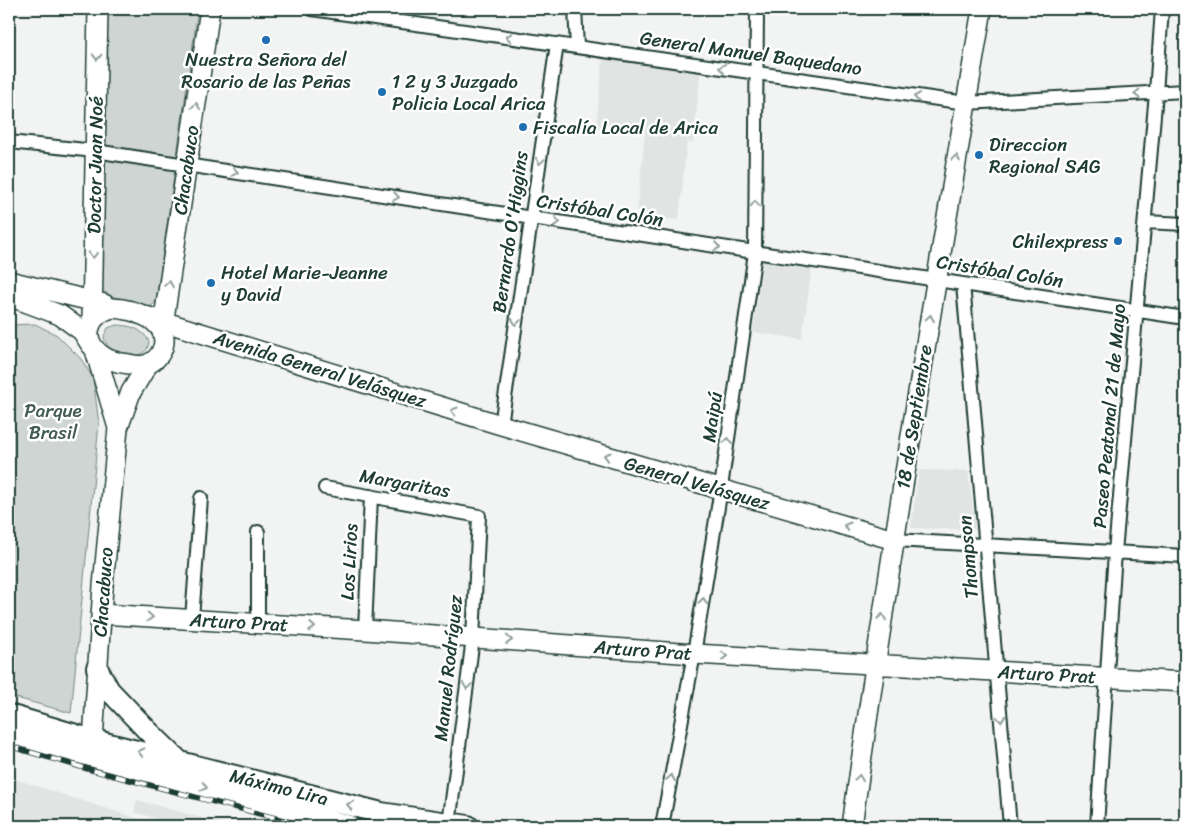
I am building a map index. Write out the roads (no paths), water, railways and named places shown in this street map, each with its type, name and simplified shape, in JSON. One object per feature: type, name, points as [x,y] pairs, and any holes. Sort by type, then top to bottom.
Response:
[{"type":"main road","points":[[97,668],[109,690],[180,762]]},
{"type":"main road","points":[[9,715],[91,748]]},
{"type":"main road","points":[[9,734],[91,748]]},
{"type":"main road","name":"Máximo Lira","points":[[91,748],[180,762],[381,814],[458,825]]},
{"type":"main road","name":"Máximo Lira","points":[[91,748],[349,826]]},
{"type":"street","name":"Doctor Juan Noé","points":[[92,321],[98,9]]},
{"type":"street","name":"Chacabuco","points":[[163,326],[210,9]]},
{"type":"street","name":"General Manuel Baquedano","points":[[312,9],[966,103],[1185,91]]},
{"type":"street","points":[[575,9],[577,46]]},
{"type":"street","name":"Maipú","points":[[662,826],[694,654],[721,489],[755,253],[757,9]]},
{"type":"street","name":"18 de Septiembre","points":[[852,826],[874,664],[982,9]]},
{"type":"street","name":"Paseo Peatonal 21 de Mayo","points":[[1097,826],[1115,552],[1162,9]]},
{"type":"street","name":"Bernardo O'Higgins","points":[[501,425],[557,44]]},
{"type":"street","name":"Cristóbal Colón","points":[[9,142],[95,151],[1185,318]]},
{"type":"street","points":[[1145,222],[1185,224]]},
{"type":"street","points":[[9,281],[132,312],[152,321],[163,326],[164,339],[162,350],[148,364],[142,366],[117,362],[105,357],[94,349],[82,331],[60,315],[9,296]]},
{"type":"street","name":"Thompson","points":[[963,284],[1010,826]]},
{"type":"street","points":[[94,349],[88,334],[92,321],[105,310],[112,308],[132,312]]},
{"type":"street","name":"Avenida General Velásquez","points":[[163,326],[501,425]]},
{"type":"street","name":"Chacabuco","points":[[94,349],[118,428]]},
{"type":"street","name":"Chacabuco","points":[[91,748],[118,428],[131,392],[148,364]]},
{"type":"street","name":"General Velásquez","points":[[501,425],[894,540]]},
{"type":"street","name":"Margaritas","points":[[325,488],[479,516]]},
{"type":"street","name":"Los Lirios","points":[[365,630],[371,496]]},
{"type":"street","points":[[192,619],[201,498]]},
{"type":"street","name":"Manuel Rodríguez","points":[[458,825],[473,638],[479,516]]},
{"type":"street","points":[[258,532],[258,623]]},
{"type":"street","points":[[894,540],[1185,556]]},
{"type":"street","name":"Arturo Prat","points":[[101,614],[365,630],[694,654],[1185,682]]},
{"type":"railway","points":[[9,746],[88,769],[306,826]]},
{"type":"place","name":"Nuestra Señora del Rosario de las Peñas","points":[[266,40]]},
{"type":"place","name":"1 2 y 3 Juzgado Policia Local Arica","points":[[382,92]]},
{"type":"place","name":"Fiscalía Local de Arica","points":[[523,127]]},
{"type":"place","name":"Direccion Regional SAG","points":[[979,155]]},
{"type":"place","name":"Chilexpress","points":[[1118,241]]},
{"type":"place","name":"Hotel Marie-Jeanne y David","points":[[211,283]]},
{"type":"park label","name":"Parque Brasil","points":[[53,421]]}]
